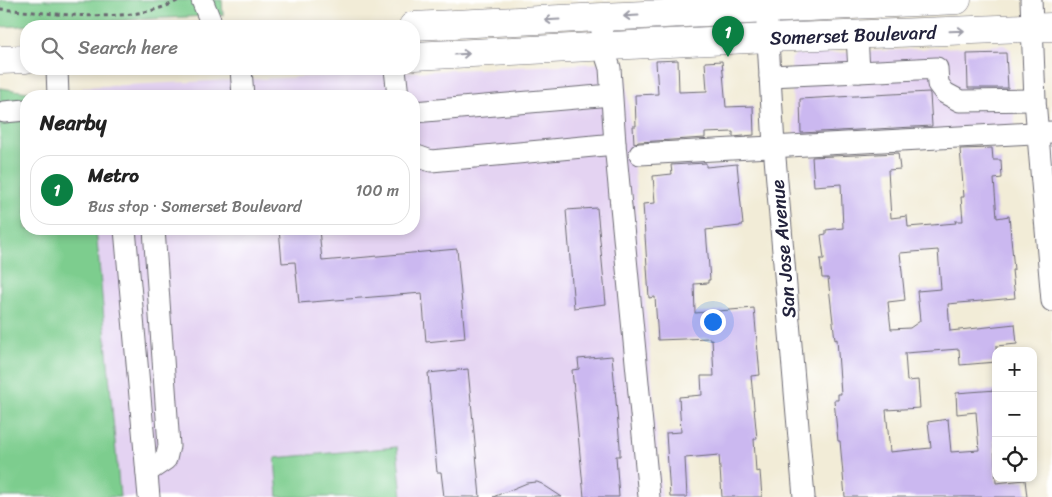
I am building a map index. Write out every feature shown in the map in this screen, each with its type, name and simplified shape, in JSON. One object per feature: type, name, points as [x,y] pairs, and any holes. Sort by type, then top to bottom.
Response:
[{"type":"main road","name":"Somerset Boulevard","points":[[420,26],[601,17],[766,5],[957,0]]},
{"type":"main road","name":"Somerset Boulevard","points":[[420,56],[768,38],[1042,27]]},
{"type":"main road","points":[[0,60],[20,59]]},
{"type":"street","points":[[202,0],[210,20]]},
{"type":"street","points":[[1030,0],[1042,27],[1035,100],[1045,133],[1052,301]]},
{"type":"street","name":"San Jose Avenue","points":[[766,5],[774,146],[804,497]]},
{"type":"street","points":[[601,17],[602,47],[610,68],[615,144],[649,497]]},
{"type":"street","points":[[857,35],[859,72]]},
{"type":"street","points":[[770,76],[937,68],[938,84],[945,93],[960,101],[1035,100]]},
{"type":"street","points":[[57,75],[58,90]]},
{"type":"street","points":[[241,75],[243,90]]},
{"type":"street","points":[[396,75],[397,90]]},
{"type":"street","points":[[420,111],[611,95]]},
{"type":"street","points":[[4,112],[20,111]]},
{"type":"street","points":[[640,154],[1045,133]]},
{"type":"street","points":[[420,157],[431,161],[615,144]]},
{"type":"street","points":[[126,235],[149,497]]},
{"type":"street","points":[[147,472],[166,459],[169,446],[154,235]]},
{"type":"path","points":[[0,9],[105,16],[139,14],[173,4],[179,0]]},
{"type":"shaded area","points":[[1004,45],[1011,50],[1015,127],[794,139],[791,59],[795,55]]},
{"type":"shaded area","points":[[625,62],[662,497],[120,497],[97,235],[420,235],[420,90],[83,90],[83,87],[343,75],[420,75],[420,71]]},
{"type":"green space","points":[[0,0],[222,0],[223,15],[130,20],[20,20],[20,26],[0,27]]},
{"type":"green space","points":[[0,88],[20,91],[20,235],[97,235],[120,497],[0,497]]},
{"type":"green space","points":[[397,447],[402,497],[278,497],[275,458]]},
{"type":"building","points":[[1006,53],[1008,88],[968,88],[967,54]]},
{"type":"building","points":[[678,60],[679,92],[707,91],[705,62],[722,61],[726,107],[753,106],[754,135],[733,137],[733,132],[705,133],[705,138],[634,143],[633,126],[636,126],[635,95],[658,94],[656,61]]},
{"type":"building","points":[[929,92],[932,126],[801,133],[800,99]]},
{"type":"building","points":[[992,148],[993,160],[1001,160],[1002,178],[994,179],[997,218],[1009,216],[1015,298],[948,304],[950,331],[1015,324],[1017,344],[992,347],[992,362],[960,365],[959,349],[905,353],[907,381],[918,380],[920,408],[886,410],[890,452],[931,448],[928,422],[948,419],[951,452],[979,450],[976,412],[957,414],[956,393],[992,390],[992,482],[1025,482],[1027,497],[845,497],[834,400],[838,400],[838,394],[841,394],[837,339],[835,340],[828,278],[822,278],[820,259],[824,259],[821,235],[826,234],[826,230],[843,228],[841,184],[814,186],[812,157],[898,153],[900,169],[888,170],[891,218],[907,216],[908,227],[963,221],[961,197],[964,197],[960,149]],"holes":[[[938,250],[941,289],[917,291],[920,321],[910,328],[891,329],[888,302],[905,300],[900,253]]]},
{"type":"building","points":[[706,163],[706,167],[737,164],[743,225],[706,230],[710,280],[708,280],[708,283],[694,284],[695,313],[754,308],[760,375],[751,376],[757,439],[754,439],[756,472],[760,471],[762,497],[722,497],[719,455],[685,458],[687,497],[670,497],[666,433],[681,432],[679,397],[702,395],[701,376],[714,376],[712,339],[658,340],[655,297],[649,298],[643,204],[655,203],[653,176],[672,174],[671,165]]},
{"type":"building","points":[[597,208],[606,304],[574,308],[566,210]]},
{"type":"building","points":[[280,235],[320,235],[322,261],[457,249],[465,338],[426,342],[422,293],[299,303],[295,262],[282,263]]},
{"type":"building","points":[[612,356],[620,446],[620,456],[616,456],[619,497],[584,497],[572,370],[579,369],[578,359]]},
{"type":"building","points":[[468,369],[480,497],[444,497],[441,472],[437,472],[428,373]]},
{"type":"building","points":[[537,482],[562,497],[493,497],[527,483]]},
{"type":"place","name":"Metro","points":[[728,57]]}]
